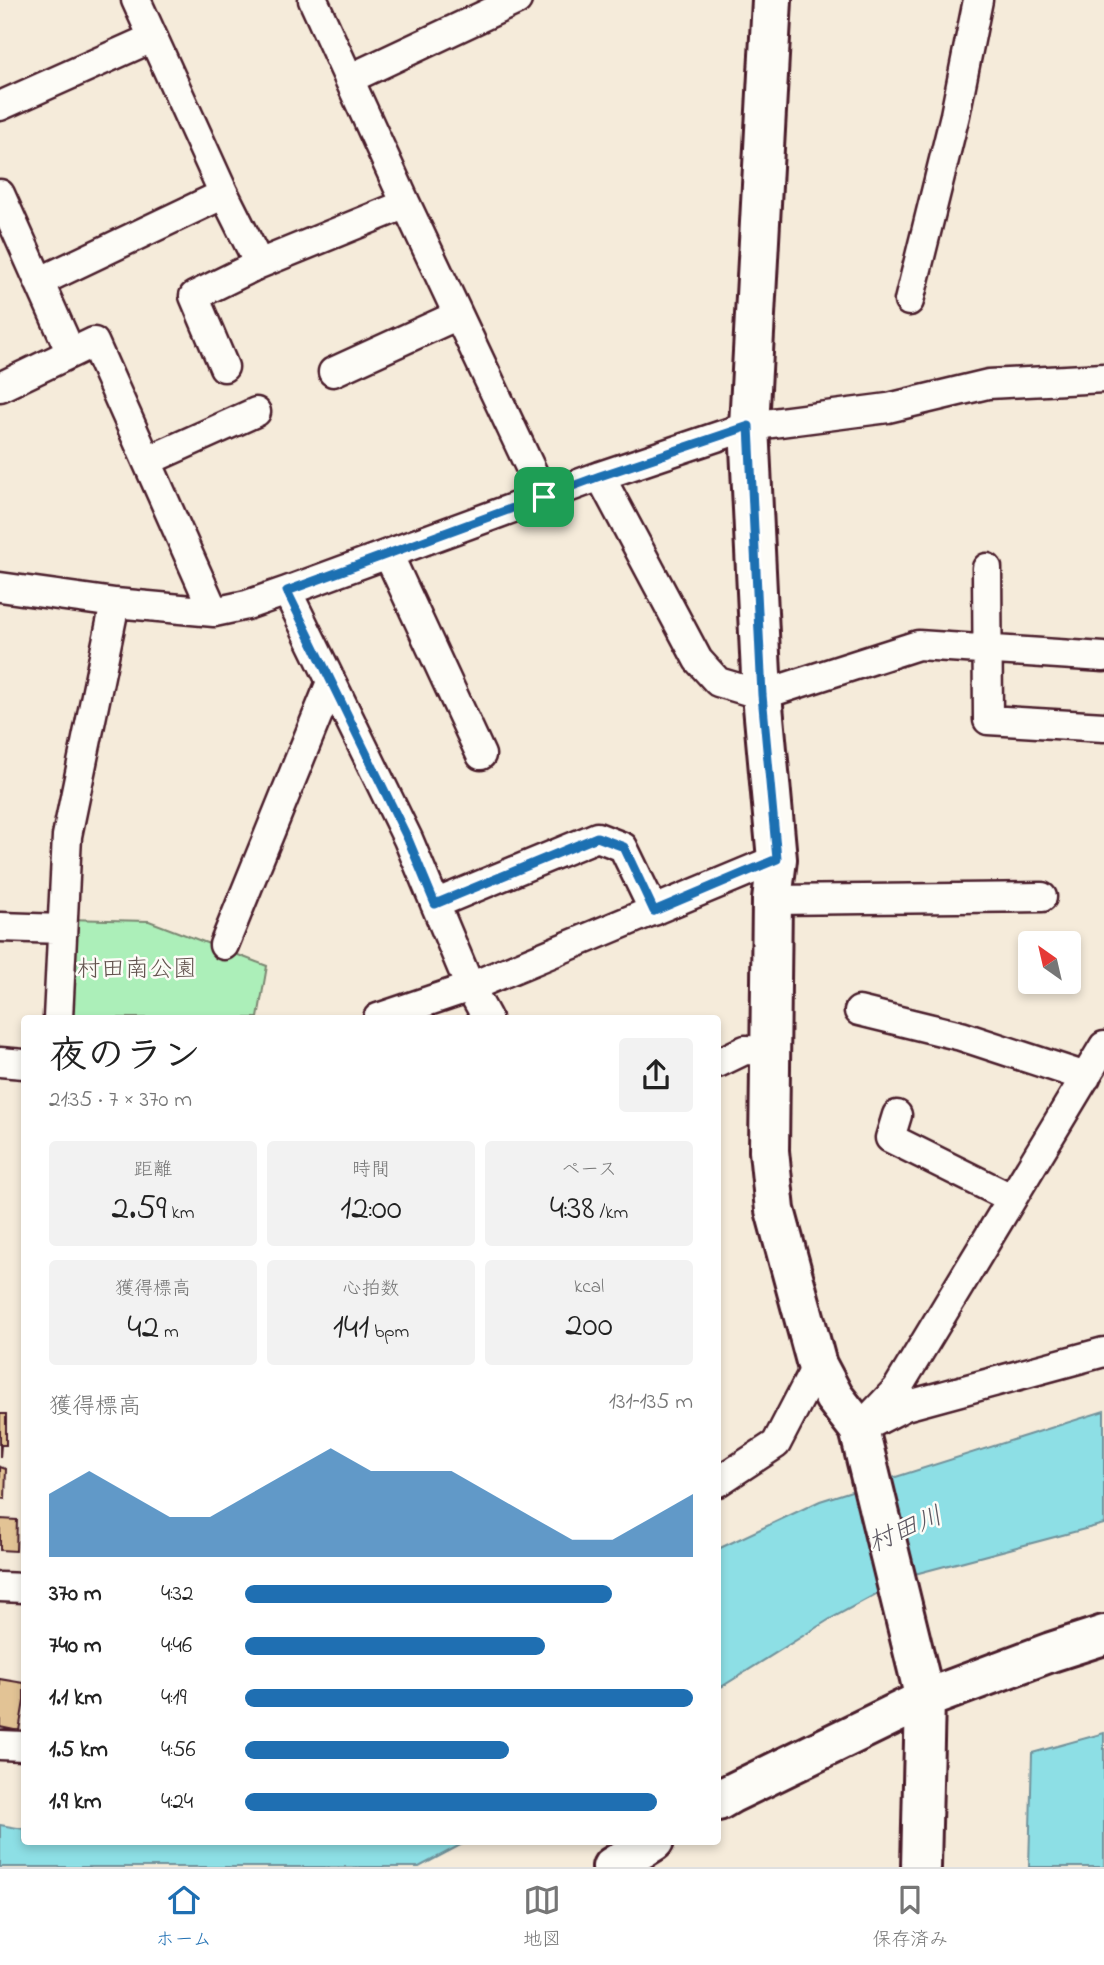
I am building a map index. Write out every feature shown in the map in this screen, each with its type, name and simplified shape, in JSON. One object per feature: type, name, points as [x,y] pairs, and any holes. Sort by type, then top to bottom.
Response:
[{"type":"street","points":[[136,0],[223,194],[259,264]]},
{"type":"street","points":[[313,0],[405,204],[544,497]]},
{"type":"street","points":[[349,79],[517,0]]},
{"type":"street","points":[[772,0],[749,426],[762,695],[777,859],[772,900],[769,1151],[775,1210],[817,1365],[834,1397],[859,1429],[925,1699],[921,1867]]},
{"type":"street","points":[[909,301],[956,115],[978,0]]},
{"type":"street","points":[[0,106],[152,38]]},
{"type":"street","points":[[0,194],[10,242],[39,282],[71,352]]},
{"type":"street","points":[[39,282],[223,194]]},
{"type":"street","points":[[224,367],[194,296],[259,264],[405,204]]},
{"type":"street","points":[[333,372],[458,315]]},
{"type":"street","points":[[0,387],[94,342],[214,612]]},
{"type":"street","points":[[0,587],[115,603],[214,612],[287,591],[600,476],[749,426],[888,408],[988,384],[1104,378]]},
{"type":"street","points":[[147,461],[256,412]]},
{"type":"street","points":[[600,476],[698,660],[718,682],[762,695],[918,645],[1104,657]]},
{"type":"street","points":[[388,554],[481,755]]},
{"type":"street","points":[[987,568],[988,720],[1104,727]]},
{"type":"street","points":[[287,591],[408,839],[470,987],[485,1015]]},
{"type":"street","points":[[58,1015],[67,836],[115,603]]},
{"type":"street","points":[[223,945],[331,682]]},
{"type":"street","points":[[435,904],[597,837],[624,847],[654,911]]},
{"type":"street","points":[[387,1015],[470,987],[777,859]]},
{"type":"street","points":[[772,900],[1042,897]]},
{"type":"street","points":[[0,927],[62,929]]},
{"type":"street","points":[[859,1010],[961,1036],[1086,1076]]},
{"type":"street","points":[[859,1429],[897,1388],[1104,1046]]},
{"type":"street","points":[[721,1062],[745,1050],[771,1051]]},
{"type":"street","points":[[0,1062],[21,1064]]},
{"type":"street","points":[[897,1115],[890,1138],[1011,1198]]},
{"type":"street","points":[[859,1429],[905,1406],[1104,1352]]},
{"type":"street","points":[[721,1480],[776,1444],[817,1365]]},
{"type":"street","points":[[0,1587],[21,1588]]},
{"type":"street","points":[[721,1799],[925,1699],[1104,1635]]},
{"type":"street","points":[[0,1745],[21,1746]]},
{"type":"street","points":[[612,1867],[648,1845]]},
{"type":"green space","name":"村田南公園","points":[[66,919],[149,921],[267,966],[259,1015],[62,1015]]},
{"type":"water","name":"村田川","points":[[1104,1411],[1104,1524],[911,1575],[830,1619],[721,1687],[721,1548],[820,1501]]},
{"type":"water","points":[[1104,1733],[1104,1867],[1029,1867],[1032,1753]]},
{"type":"water","points":[[0,1825],[21,1828],[21,1845],[460,1845],[419,1867],[0,1867]]},
{"type":"building","points":[[0,1414],[6,1414],[6,1445],[1,1445],[0,1458]]},
{"type":"building","points":[[0,1467],[6,1469],[5,1499],[0,1498]]},
{"type":"building","points":[[0,1519],[17,1520],[16,1551],[0,1550]]},
{"type":"building","points":[[0,1679],[21,1682],[19,1731],[0,1727]]},
{"type":"route","points":[[749,426],[762,695],[777,859],[654,911],[624,847],[597,837],[435,904],[408,839],[287,591],[544,497],[749,426]]}]
